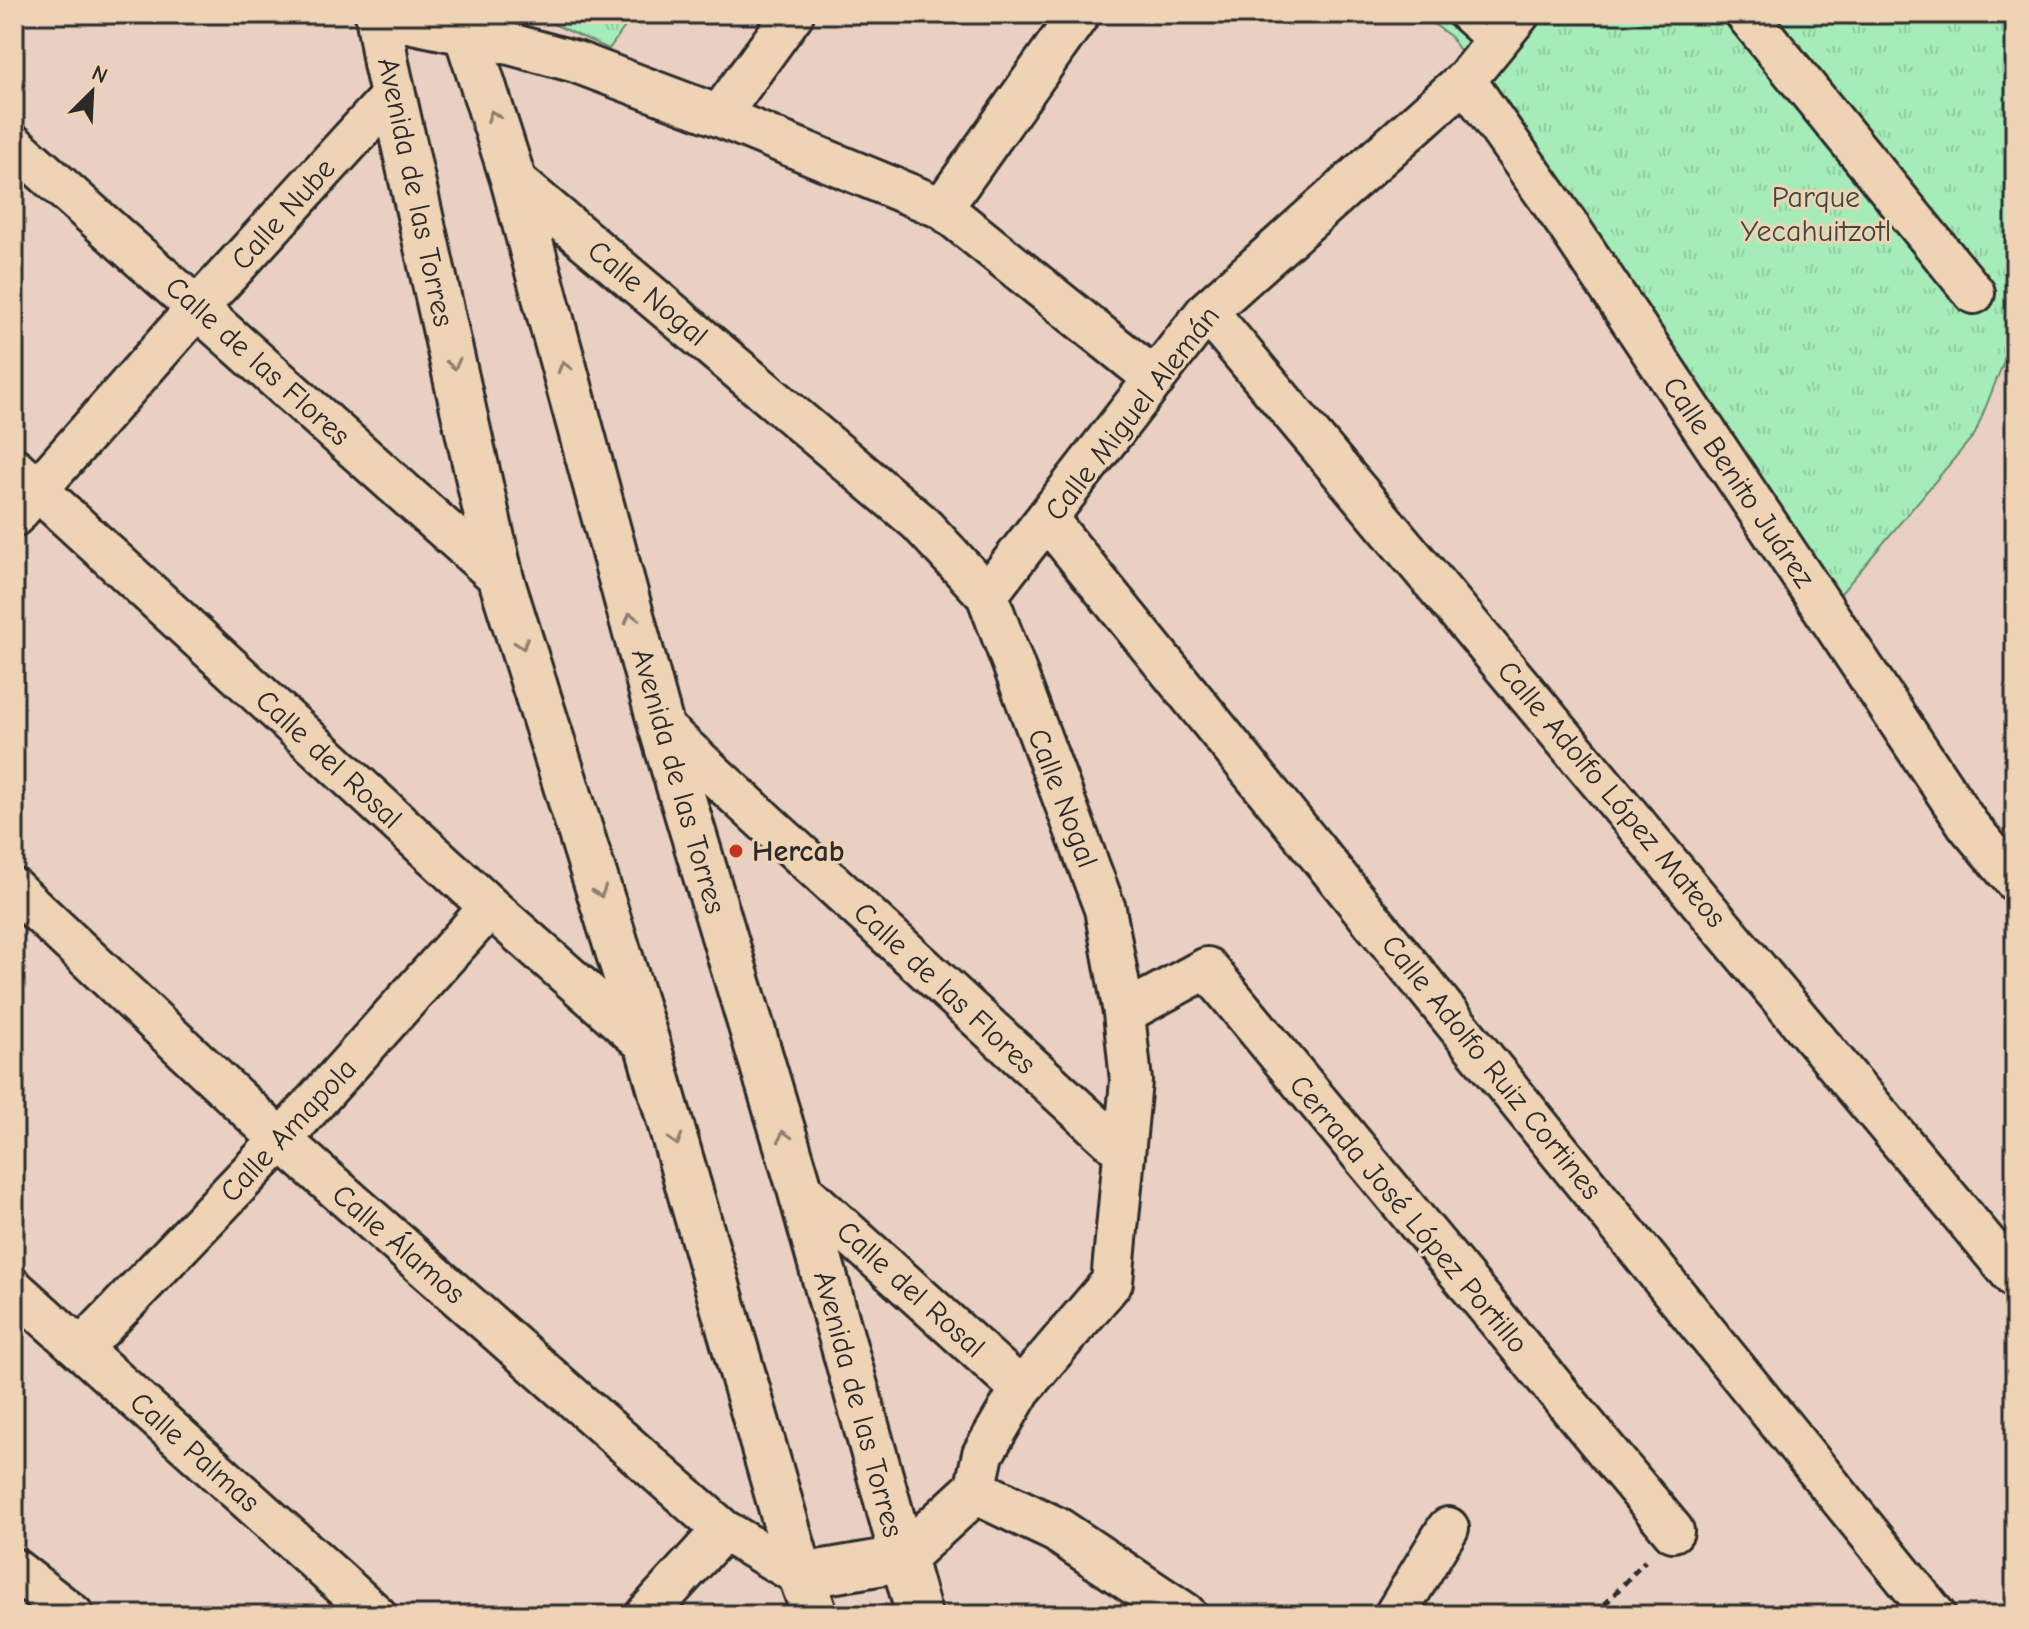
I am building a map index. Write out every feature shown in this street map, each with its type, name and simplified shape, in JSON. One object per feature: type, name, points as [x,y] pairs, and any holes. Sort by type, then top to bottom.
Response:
[{"type":"street","name":"Avenida de las Torres","points":[[808,1596],[648,1046],[501,579],[379,14],[466,32],[513,179],[661,726],[800,1189],[919,1615]]},
{"type":"street","points":[[719,116],[793,14]]},
{"type":"street","points":[[942,208],[1079,14]]},
{"type":"street","name":"Calle Miguel Alemán","points":[[987,595],[1207,311],[1465,80],[1519,14]]},
{"type":"street","points":[[1746,14],[1974,293]]},
{"type":"street","points":[[466,32],[576,62],[719,116],[942,208],[1155,379]]},
{"type":"street","name":"Calle Benito Juárez","points":[[1465,80],[1576,237],[1968,825],[2014,877]]},
{"type":"street","name":"Calle Nube","points":[[22,491],[198,307],[394,93]]},
{"type":"street","name":"Calle de las Flores","points":[[14,145],[501,579]]},
{"type":"street","name":"Calle Nogal","points":[[513,179],[919,522],[987,595],[1105,909],[1124,1013],[1131,1081],[1112,1282],[1021,1389],[983,1454],[975,1491]]},
{"type":"street","name":"Calle Adolfo López Mateos","points":[[1207,311],[2015,1278]]},
{"type":"street","name":"Calle del Rosal","points":[[22,491],[648,1046]]},
{"type":"street","name":"Calle Adolfo Ruiz Cortines","points":[[1047,519],[1935,1615]]},
{"type":"street","name":"Calle de las Flores","points":[[661,726],[1124,1152]]},
{"type":"street","name":"Calle Álamos","points":[[14,889],[281,1140],[723,1530],[808,1596]]},
{"type":"street","name":"Calle Amapola","points":[[81,1349],[281,1140],[490,907]]},
{"type":"street","name":"Cerrada José López Portillo","points":[[1124,1013],[1207,968],[1673,1531]]},
{"type":"street","name":"Calle del Rosal","points":[[800,1189],[1021,1389]]},
{"type":"street","name":"Calle Palmas","points":[[14,1289],[376,1615]]},
{"type":"street","points":[[808,1596],[901,1559],[975,1491],[1057,1530],[1184,1615]]},
{"type":"street","points":[[1395,1615],[1448,1528]]},
{"type":"street","points":[[646,1615],[723,1530]]},
{"type":"street","points":[[14,1569],[73,1615]]},
{"type":"lane","points":[[1455,14],[1492,47]]},
{"type":"path","points":[[1595,1615],[1673,1531]]},
{"type":"green space","points":[[531,14],[634,14],[609,49]]},
{"type":"green space","name":"Parque Yecahuitzotl","points":[[1420,14],[2015,14],[2015,333],[1975,434],[1837,598],[1450,36]]},
{"type":"place","name":"Hercab","points":[[736,851]]}]
